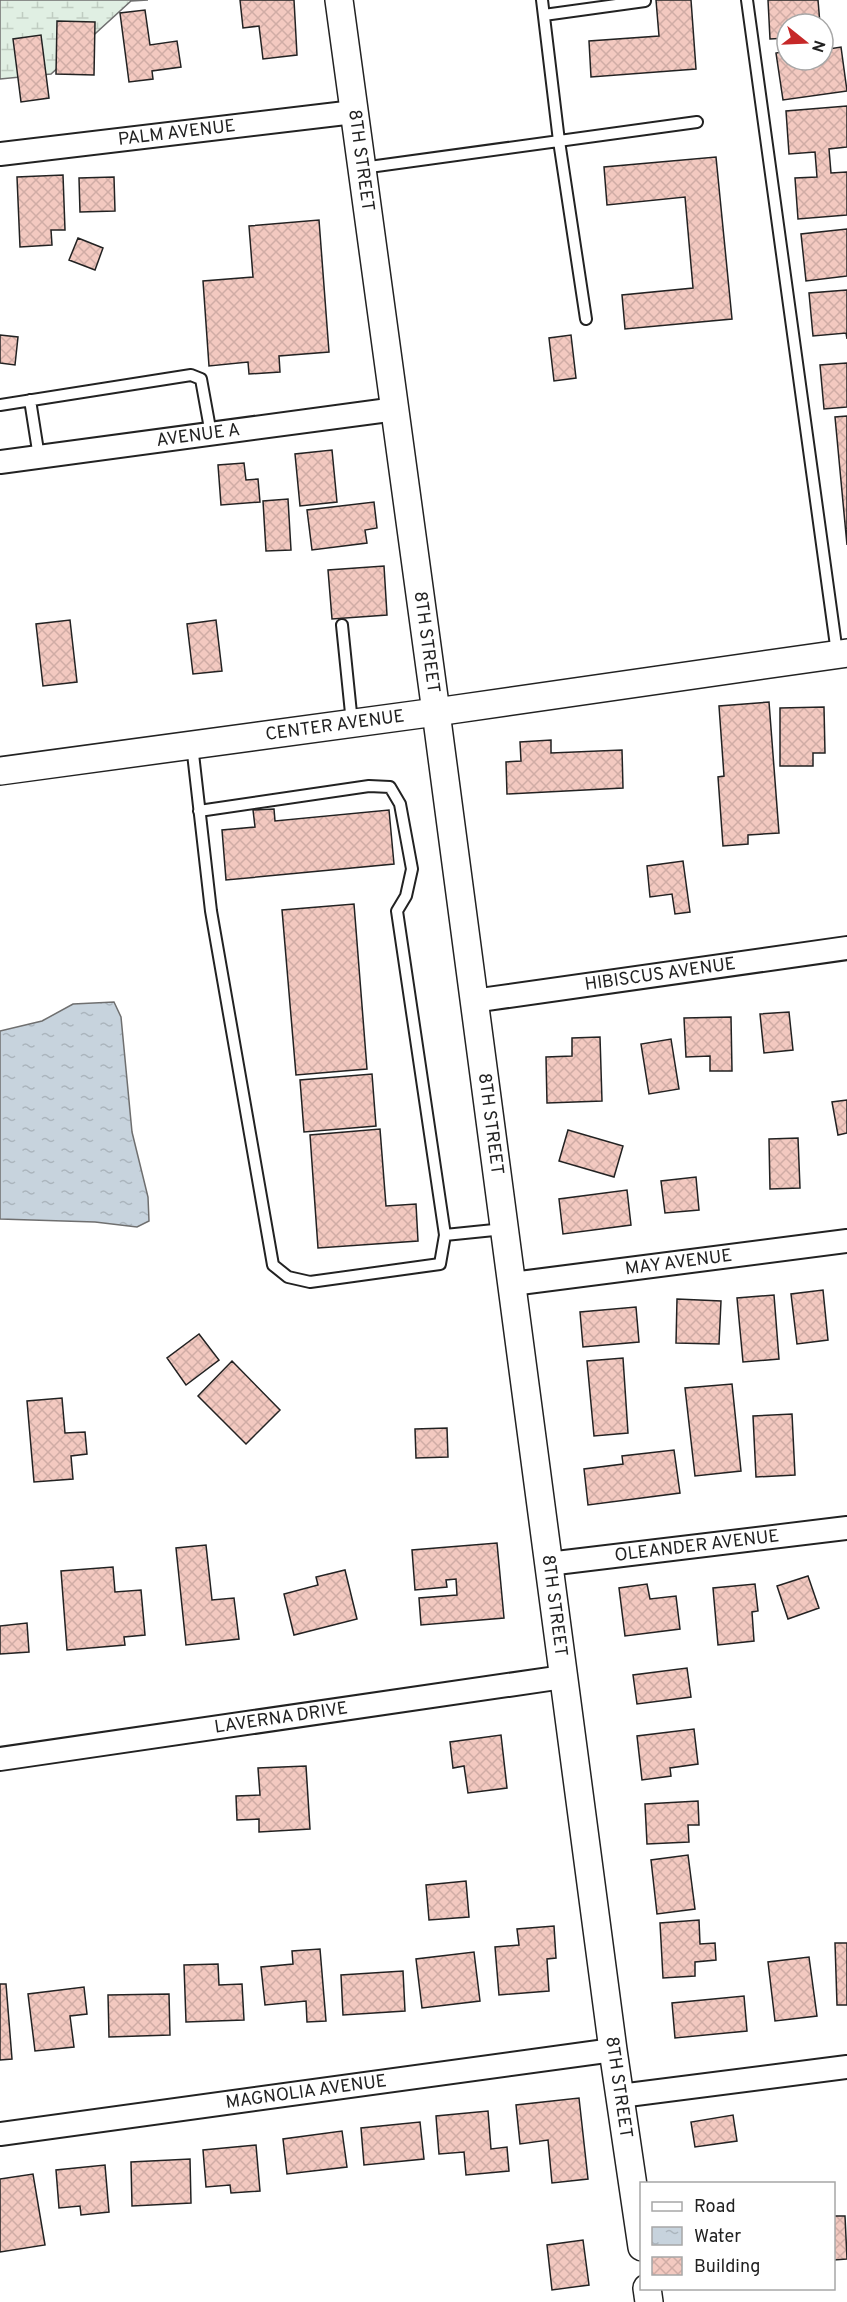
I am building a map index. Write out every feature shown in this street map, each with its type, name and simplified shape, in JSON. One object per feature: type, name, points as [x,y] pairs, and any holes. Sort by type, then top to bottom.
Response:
[{"type":"street","name":"8TH STREET","points":[[339,0],[396,408],[613,2050],[640,2233]]},
{"type":"street","name":"PALM AVENUE","points":[[0,154],[354,112]]},
{"type":"street","name":"AVENUE A","points":[[0,462],[396,408]]},
{"type":"street","name":"CENTER AVENUE","points":[[0,771],[436,712],[842,653]]},
{"type":"street","name":"HIBISCUS AVENUE","points":[[474,1000],[847,948]]},
{"type":"street","name":"MAY AVENUE","points":[[512,1284],[847,1241]]},
{"type":"street","name":"OLEANDER AVENUE","points":[[548,1564],[847,1528]]},
{"type":"street","name":"LAVERNA DRIVE","points":[[0,1760],[563,1677]]},
{"type":"street","name":"MAGNOLIA AVENUE","points":[[0,2134],[613,2050]]},
{"type":"street","points":[[620,2096],[847,2067]]},
{"type":"lane","points":[[542,0],[559,141],[586,319]]},
{"type":"lane","points":[[747,0],[842,653]]},
{"type":"lane","points":[[544,15],[645,1]]},
{"type":"lane","points":[[362,168],[697,122]]},
{"type":"lane","points":[[0,405],[191,375],[201,379],[212,434]]},
{"type":"lane","points":[[30,400],[39,457]]},
{"type":"lane","points":[[342,625],[352,723]]},
{"type":"lane","points":[[192,745],[199,811],[211,911],[273,1265],[288,1277],[310,1282],[440,1264],[445,1235],[397,911],[406,896],[412,869],[400,804],[390,787],[369,786],[199,811]]},
{"type":"lane","points":[[445,1235],[504,1229]]},
{"type":"green space","points":[[0,0],[148,0],[131,1],[51,74],[0,79]]},
{"type":"water","points":[[114,1002],[121,1017],[132,1132],[148,1197],[149,1221],[137,1227],[95,1222],[0,1219],[0,1031],[42,1021],[73,1004]]},
{"type":"building","points":[[240,0],[294,0],[297,55],[263,59],[259,26],[243,28]]},
{"type":"building","points":[[656,0],[691,0],[696,69],[591,77],[589,41],[659,36]]},
{"type":"building","points":[[768,0],[818,0],[819,12],[775,12],[775,39],[770,39]]},
{"type":"building","points":[[145,10],[150,45],[177,41],[181,67],[152,71],[153,79],[129,82],[120,13]]},
{"type":"building","points":[[57,21],[95,22],[94,75],[56,74]]},
{"type":"building","points":[[41,35],[49,98],[21,102],[13,39]]},
{"type":"building","points":[[841,47],[847,91],[783,100],[779,72],[835,72],[835,48]]},
{"type":"building","points":[[847,106],[847,147],[829,149],[831,173],[847,172],[847,215],[798,219],[795,178],[817,177],[815,152],[789,154],[786,111]]},
{"type":"building","points":[[716,157],[732,319],[625,329],[622,295],[693,288],[685,197],[607,205],[604,167]]},
{"type":"building","points":[[63,175],[65,230],[51,230],[52,245],[20,247],[17,177]]},
{"type":"building","points":[[114,177],[115,211],[80,212],[79,178]]},
{"type":"building","points":[[319,220],[329,352],[279,356],[280,372],[249,374],[248,362],[209,366],[203,281],[253,277],[249,226]]},
{"type":"building","points":[[847,229],[847,276],[806,281],[801,234]]},
{"type":"building","points":[[78,238],[103,248],[95,270],[69,260]]},
{"type":"building","points":[[847,290],[847,339],[846,333],[813,336],[809,293]]},
{"type":"building","points":[[0,335],[18,337],[15,365],[0,363]]},
{"type":"building","points":[[571,335],[576,378],[554,381],[549,338]]},
{"type":"building","points":[[847,363],[847,407],[824,409],[820,365]]},
{"type":"building","points":[[847,416],[847,545],[835,417]]},
{"type":"building","points":[[332,450],[337,502],[300,506],[295,454]]},
{"type":"building","points":[[244,463],[246,480],[258,479],[260,502],[221,505],[218,465]]},
{"type":"building","points":[[288,499],[291,550],[266,551],[263,501]]},
{"type":"building","points":[[374,502],[377,528],[365,530],[367,543],[312,550],[307,510]]},
{"type":"building","points":[[384,566],[387,615],[332,619],[328,570]]},
{"type":"building","points":[[70,620],[77,682],[43,686],[36,624]]},
{"type":"building","points":[[216,620],[222,671],[193,674],[187,624]]},
{"type":"building","points":[[769,702],[779,833],[748,835],[748,844],[723,846],[718,777],[724,776],[719,706]]},
{"type":"building","points":[[824,707],[825,753],[813,753],[813,766],[780,766],[780,708]]},
{"type":"building","points":[[551,740],[551,753],[622,750],[623,788],[507,794],[506,762],[521,761],[520,742]]},
{"type":"building","points":[[274,809],[275,821],[389,810],[394,864],[226,880],[222,830],[255,827],[253,810]]},
{"type":"building","points":[[683,861],[690,912],[675,914],[672,894],[650,897],[647,866]]},
{"type":"building","points":[[354,904],[367,1069],[296,1075],[282,910]]},
{"type":"building","points":[[789,1012],[793,1050],[764,1053],[760,1014]]},
{"type":"building","points":[[731,1017],[732,1071],[710,1071],[710,1056],[686,1057],[684,1018]]},
{"type":"building","points":[[600,1037],[602,1101],[547,1103],[546,1057],[572,1056],[572,1038]]},
{"type":"building","points":[[671,1039],[679,1089],[649,1094],[641,1044]]},
{"type":"building","points":[[372,1074],[376,1126],[304,1132],[300,1080]]},
{"type":"building","points":[[847,1100],[847,1133],[838,1135],[832,1102]]},
{"type":"building","points":[[380,1129],[386,1206],[416,1204],[418,1241],[318,1248],[310,1135]]},
{"type":"building","points":[[568,1130],[623,1146],[614,1177],[559,1161]]},
{"type":"building","points":[[798,1138],[800,1188],[770,1189],[769,1139]]},
{"type":"building","points":[[696,1177],[699,1210],[665,1213],[661,1181]]},
{"type":"building","points":[[627,1190],[631,1225],[563,1234],[559,1199]]},
{"type":"building","points":[[823,1290],[828,1340],[797,1344],[791,1294]]},
{"type":"building","points":[[774,1295],[779,1359],[743,1362],[737,1298]]},
{"type":"building","points":[[677,1299],[721,1301],[719,1344],[676,1343]]},
{"type":"building","points":[[636,1307],[639,1342],[583,1347],[580,1312]]},
{"type":"building","points":[[199,1334],[219,1360],[186,1385],[167,1358]]},
{"type":"building","points":[[623,1358],[628,1433],[594,1436],[587,1361]]},
{"type":"building","points":[[232,1361],[280,1410],[246,1444],[198,1396]]},
{"type":"building","points":[[732,1384],[741,1471],[695,1476],[685,1388]]},
{"type":"building","points":[[62,1398],[65,1433],[85,1432],[87,1454],[71,1456],[73,1479],[34,1482],[27,1401]]},
{"type":"building","points":[[792,1414],[795,1475],[756,1477],[753,1416]]},
{"type":"building","points":[[447,1428],[448,1457],[416,1458],[415,1429]]},
{"type":"building","points":[[674,1450],[680,1493],[588,1505],[584,1469],[623,1464],[622,1456]]},
{"type":"building","points":[[497,1543],[504,1618],[421,1625],[419,1598],[457,1595],[456,1579],[446,1580],[447,1587],[415,1590],[412,1550]]},
{"type":"building","points":[[206,1545],[212,1600],[234,1598],[239,1639],[186,1645],[176,1548]]},
{"type":"building","points":[[113,1567],[115,1592],[141,1590],[145,1635],[124,1637],[125,1645],[67,1650],[61,1571]]},
{"type":"building","points":[[345,1570],[357,1619],[294,1635],[284,1594],[318,1585],[316,1577]]},
{"type":"building","points":[[808,1576],[819,1608],[788,1619],[777,1586]]},
{"type":"building","points":[[647,1584],[650,1599],[676,1596],[680,1629],[625,1636],[619,1588]]},
{"type":"building","points":[[755,1584],[758,1611],[752,1612],[754,1641],[718,1645],[713,1588]]},
{"type":"building","points":[[27,1623],[29,1652],[0,1654],[0,1626]]},
{"type":"building","points":[[687,1668],[691,1697],[637,1704],[633,1675]]},
{"type":"building","points":[[694,1729],[698,1764],[670,1768],[671,1776],[642,1780],[637,1736]]},
{"type":"building","points":[[501,1735],[507,1788],[468,1793],[464,1766],[453,1768],[450,1742]]},
{"type":"building","points":[[306,1766],[310,1829],[259,1832],[259,1819],[237,1820],[236,1796],[260,1795],[258,1768]]},
{"type":"building","points":[[698,1801],[699,1825],[688,1825],[689,1842],[647,1844],[645,1804]]},
{"type":"building","points":[[688,1855],[695,1909],[657,1914],[651,1860]]},
{"type":"building","points":[[466,1881],[469,1917],[429,1920],[426,1885]]},
{"type":"building","points":[[699,1920],[700,1944],[715,1943],[716,1960],[695,1962],[695,1976],[663,1978],[660,1923]]},
{"type":"building","points":[[554,1926],[556,1958],[547,1959],[549,1991],[499,1995],[495,1947],[519,1945],[517,1929]]},
{"type":"building","points":[[835,1943],[847,1943],[847,2005],[837,2005]]},
{"type":"building","points":[[320,1949],[326,2021],[307,2022],[306,2001],[265,2005],[261,1967],[293,1964],[292,1951]]},
{"type":"building","points":[[474,1952],[480,2001],[422,2008],[416,1959]]},
{"type":"building","points":[[809,1957],[817,2016],[775,2021],[768,1962]]},
{"type":"building","points":[[218,1964],[219,1985],[242,1984],[244,2020],[186,2022],[184,1965]]},
{"type":"building","points":[[403,1971],[405,2011],[343,2015],[341,1975]]},
{"type":"building","points":[[0,1984],[6,1984],[12,2059],[0,2060]]},
{"type":"building","points":[[84,1987],[87,2014],[70,2016],[74,2047],[35,2051],[28,1994]]},
{"type":"building","points":[[169,1994],[170,2035],[109,2037],[108,1995]]},
{"type":"building","points":[[744,1996],[747,2031],[675,2038],[672,2003]]},
{"type":"building","points":[[579,2098],[588,2179],[552,2183],[548,2140],[520,2144],[516,2105]]},
{"type":"building","points":[[488,2111],[491,2149],[507,2147],[509,2171],[466,2175],[464,2152],[439,2154],[436,2116]]},
{"type":"building","points":[[733,2115],[737,2141],[695,2147],[691,2122]]},
{"type":"building","points":[[420,2122],[424,2159],[364,2165],[361,2128]]},
{"type":"building","points":[[342,2131],[347,2167],[287,2174],[283,2139]]},
{"type":"building","points":[[256,2145],[260,2191],[231,2193],[230,2185],[206,2187],[203,2150]]},
{"type":"building","points":[[190,2159],[191,2203],[132,2206],[131,2162]]},
{"type":"building","points":[[105,2165],[109,2212],[81,2215],[80,2206],[59,2208],[56,2170]]},
{"type":"building","points":[[33,2174],[45,2245],[0,2252],[0,2179]]},
{"type":"building","points":[[835,2216],[845,2216],[847,2259],[835,2260]]},
{"type":"building","points":[[583,2240],[589,2285],[552,2290],[547,2245]]}]
